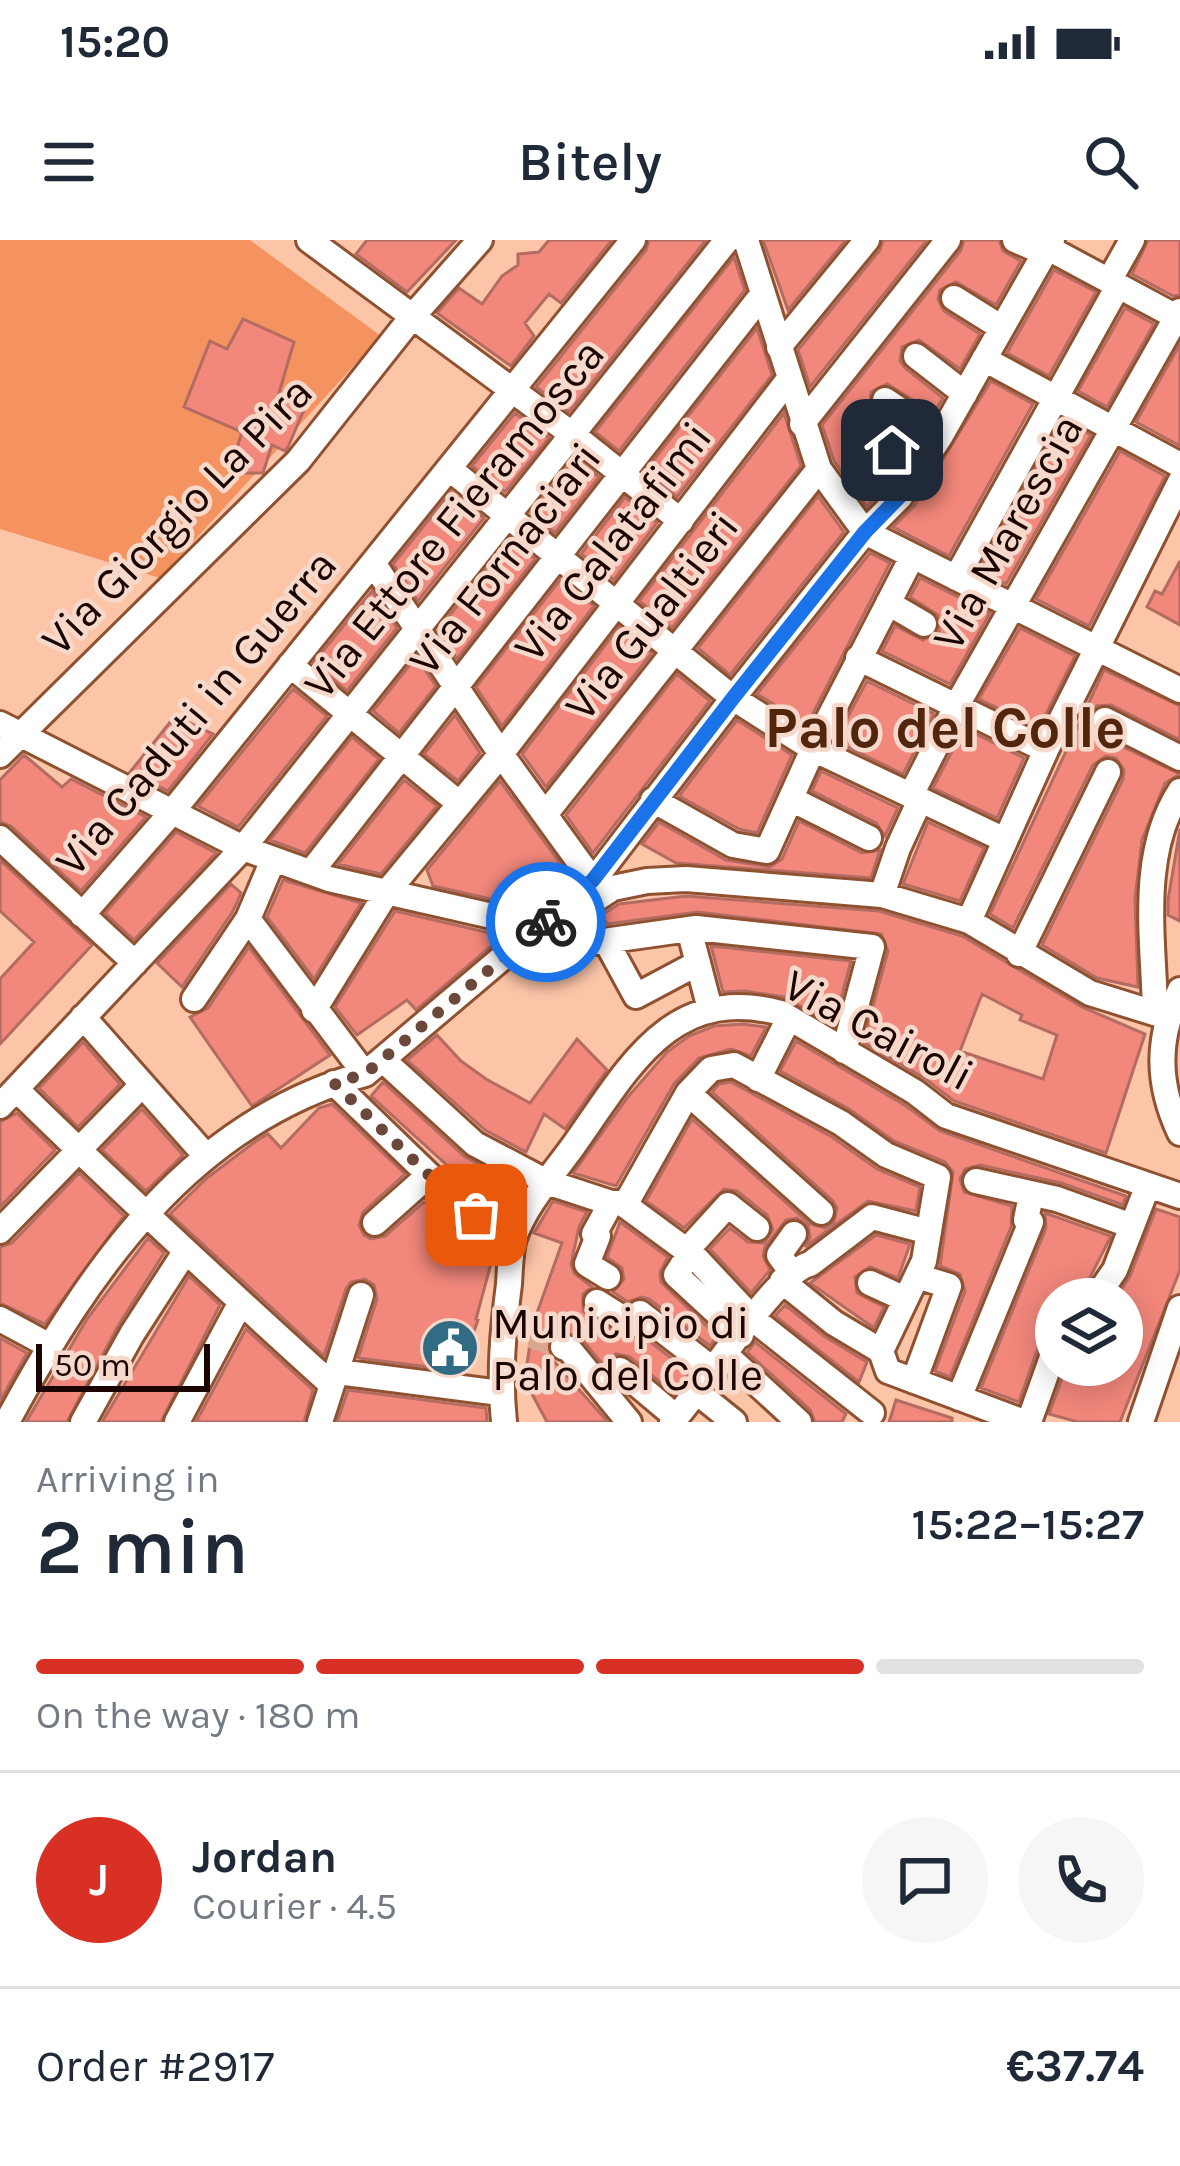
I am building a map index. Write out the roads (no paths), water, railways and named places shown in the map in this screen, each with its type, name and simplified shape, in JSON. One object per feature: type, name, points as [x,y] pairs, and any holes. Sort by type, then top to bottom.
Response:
[{"type":"street","points":[[309,240],[339,249],[412,317],[681,521]]},
{"type":"street","name":"Via Giorgio La Pira","points":[[0,755],[10,728],[298,461],[480,240]]},
{"type":"street","name":"Via Caduti in Guerra","points":[[82,915],[452,470],[633,240]]},
{"type":"street","name":"Via Ettore Fieramosca","points":[[8,1097],[244,848],[727,240]]},
{"type":"street","points":[[746,240],[819,469],[865,532],[1180,690]]},
{"type":"street","points":[[779,346],[867,240]]},
{"type":"street","points":[[802,424],[948,240]]},
{"type":"street","points":[[1016,240],[1048,247],[1179,316]]},
{"type":"street","points":[[956,578],[1056,398],[1132,240]]},
{"type":"street","points":[[7,1422],[48,1345],[176,1180],[261,1117],[374,1067],[593,880],[865,532],[900,496],[965,394],[1048,247]]},
{"type":"street","name":"Via Fornaciari","points":[[311,872],[762,295]]},
{"type":"street","points":[[953,298],[1002,328]]},
{"type":"street","name":"Via Marescia","points":[[882,895],[915,797],[957,705],[1179,316]]},
{"type":"street","points":[[916,356],[965,394]]},
{"type":"street","points":[[984,359],[1180,464]]},
{"type":"street","name":"Via Calatafimi","points":[[314,1010],[387,892],[501,754],[789,380]]},
{"type":"street","points":[[885,400],[940,436]]},
{"type":"street","points":[[865,432],[919,468]]},
{"type":"street","name":"Via Gualtieri","points":[[547,812],[819,469]]},
{"type":"street","points":[[452,470],[733,698],[813,749],[1005,840]]},
{"type":"street","points":[[969,921],[1046,750],[1180,482]]},
{"type":"street","points":[[653,800],[733,845],[767,851],[813,749],[912,557]]},
{"type":"street","points":[[373,563],[501,754],[593,880]]},
{"type":"street","points":[[888,602],[924,624]]},
{"type":"street","points":[[858,658],[1046,750]]},
{"type":"street","points":[[290,665],[460,804]]},
{"type":"street","points":[[1105,720],[1180,758]]},
{"type":"street","points":[[10,728],[244,848],[387,892],[540,927],[613,888],[686,879],[882,895],[969,921],[1090,993],[1161,1015]]},
{"type":"street","points":[[1019,954],[1108,772]]},
{"type":"street","points":[[1180,791],[1160,833],[1151,890],[1162,1078],[1165,1100],[1180,1132]]},
{"type":"street","points":[[791,799],[869,838]]},
{"type":"street","points":[[0,838],[135,963]]},
{"type":"street","points":[[194,999],[248,919],[273,860]]},
{"type":"street","points":[[581,908],[597,942],[689,929],[872,946],[844,1051]]},
{"type":"street","points":[[248,919],[314,1010],[374,1067],[475,1144],[547,1182],[653,1213],[688,1252],[734,1345],[799,1422]]},
{"type":"street","points":[[689,929],[710,1009]]},
{"type":"street","points":[[606,940],[636,996],[698,963]]},
{"type":"street","points":[[1161,1015],[1180,991]]},
{"type":"street","name":"Via Cairoli","points":[[514,1238],[618,1078],[659,1034],[710,1009],[759,1007],[789,1018],[915,1092],[946,1116],[1180,1196]]},
{"type":"street","points":[[83,1017],[206,1156]]},
{"type":"street","points":[[758,1079],[789,1018]]},
{"type":"street","points":[[598,1302],[632,1324],[640,1313],[734,1345],[870,1418],[885,1361],[924,1261],[938,1178],[886,1155],[841,1123],[734,1065],[711,1069],[688,1094],[594,1234],[598,1236],[587,1264],[608,1277]]},
{"type":"street","points":[[334,1083],[429,1175],[438,1193],[514,1238],[500,1393],[504,1422]]},
{"type":"street","points":[[0,1231],[142,1085]]},
{"type":"street","points":[[688,1094],[821,1212]]},
{"type":"street","points":[[8,1097],[77,1149],[148,1212],[184,1252],[335,1379],[500,1393]]},
{"type":"street","points":[[375,1222],[429,1175]]},
{"type":"street","points":[[976,1181],[1057,1199],[1132,1226]]},
{"type":"street","points":[[1109,1278],[1148,1185]]},
{"type":"street","points":[[959,1398],[1031,1222],[1026,1220],[1031,1195]]},
{"type":"street","points":[[688,1252],[728,1205],[758,1228]]},
{"type":"street","points":[[620,1370],[674,1420],[787,1277],[872,1217],[928,1232]]},
{"type":"street","points":[[794,1234],[779,1255],[787,1277],[834,1323],[914,1381],[1027,1422],[1041,1386]]},
{"type":"street","points":[[83,1422],[184,1252]]},
{"type":"street","points":[[869,1283],[949,1286],[914,1381]]},
{"type":"street","points":[[320,1422],[361,1295]]},
{"type":"street","points":[[177,1422],[241,1302]]},
{"type":"street","points":[[1141,1422],[1180,1308]]},
{"type":"street","points":[[0,1319],[48,1345]]},
{"type":"street","points":[[504,1326],[531,1336]]},
{"type":"street","points":[[562,1347],[569,1349],[628,1422]]},
{"type":"street","points":[[698,1393],[734,1422]]},
{"type":"tunnel","points":[[531,1336],[563,1347]]},
{"type":"place","name":"Municipio di Palo del Colle","points":[[450,1348]]},
{"type":"district","name":"Palo del Colle","points":[[945,727]]}]
